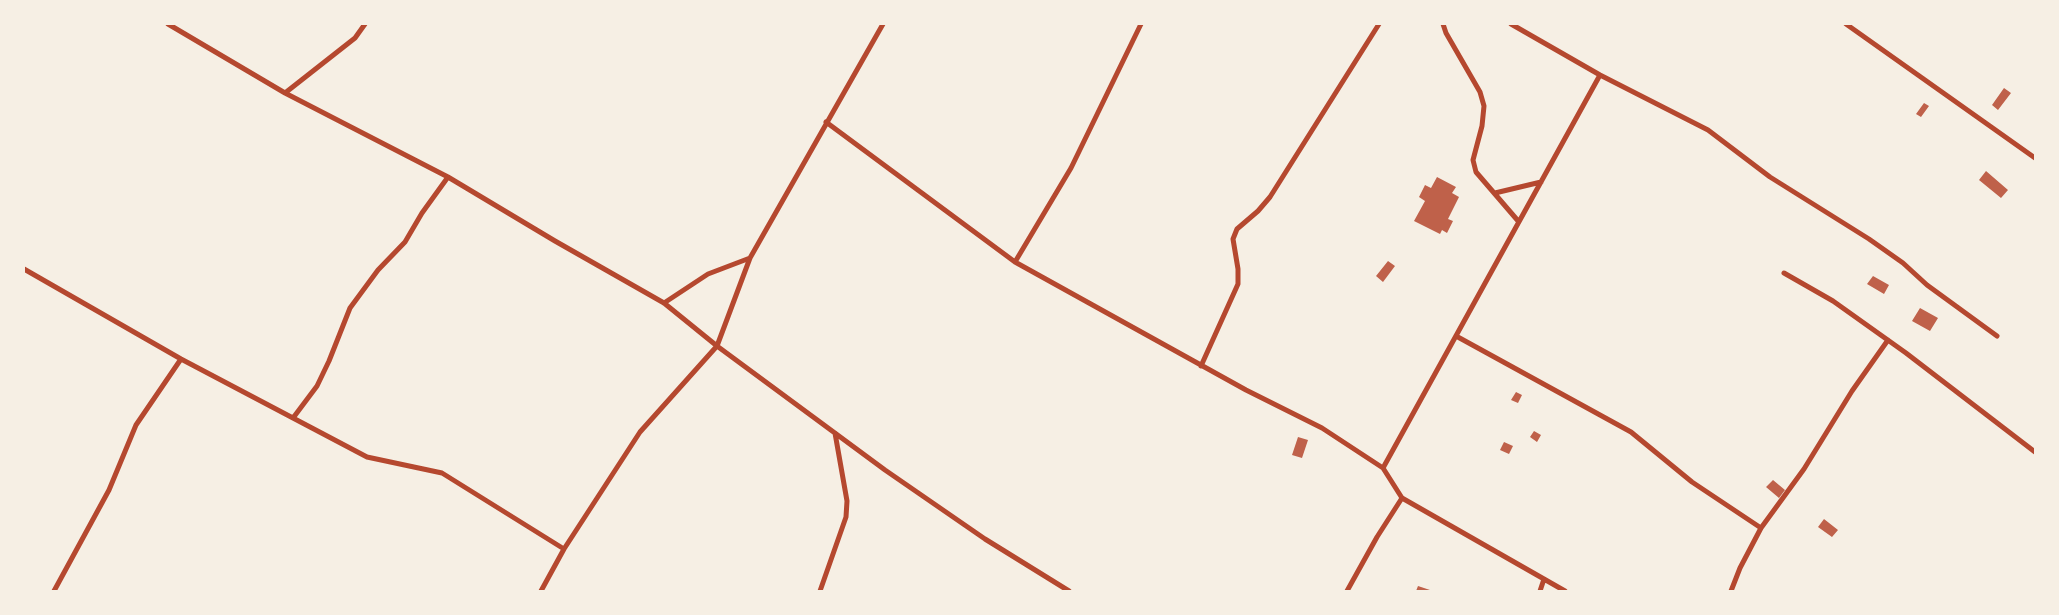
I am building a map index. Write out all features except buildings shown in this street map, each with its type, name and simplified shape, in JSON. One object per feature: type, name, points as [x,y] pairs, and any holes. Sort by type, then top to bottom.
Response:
[{"type":"street","points":[[168,24],[285,93],[448,176],[555,241],[664,303],[717,346],[885,470],[985,539],[1070,591]]},
{"type":"street","points":[[285,93],[355,38],[365,24]]},
{"type":"street","points":[[541,591],[564,549],[640,432],[717,346],[750,258],[883,24]]},
{"type":"street","points":[[1015,262],[1071,168],[1141,24]]},
{"type":"street","points":[[1201,366],[1238,284],[1238,269],[1233,240],[1237,229],[1258,211],[1270,197],[1379,24]]},
{"type":"street","points":[[1443,24],[1446,33],[1480,92],[1484,106],[1482,126],[1473,160],[1476,172],[1519,222]]},
{"type":"street","points":[[1511,24],[1600,75],[1708,130],[1770,176],[1869,239],[1902,263],[1927,285],[1997,336]]},
{"type":"street","points":[[1849,24],[2035,158]]},
{"type":"street","points":[[1383,468],[1600,75]]},
{"type":"street","points":[[826,122],[1015,262],[1201,366],[1322,428],[1383,468],[1402,498],[1565,591]]},
{"type":"street","points":[[293,418],[317,386],[350,308],[378,270],[405,242],[448,176]]},
{"type":"street","points":[[1495,192],[1541,182]]},
{"type":"street","points":[[664,303],[708,274],[750,258]]},
{"type":"street","points":[[24,270],[181,359],[367,457],[442,473],[564,549]]},
{"type":"street","points":[[1784,273],[1833,301],[1888,340],[2035,452]]},
{"type":"street","points":[[1456,336],[1631,432],[1692,482],[1761,528]]},
{"type":"street","points":[[1732,591],[1740,568],[1761,528],[1804,469],[1852,391],[1888,340]]},
{"type":"street","points":[[54,591],[109,490],[136,425],[161,392],[181,359]]},
{"type":"street","points":[[820,591],[846,517],[848,502],[835,433]]},
{"type":"street","points":[[1347,591],[1377,537],[1402,498]]},
{"type":"street","points":[[1540,591],[1544,579]]}]
